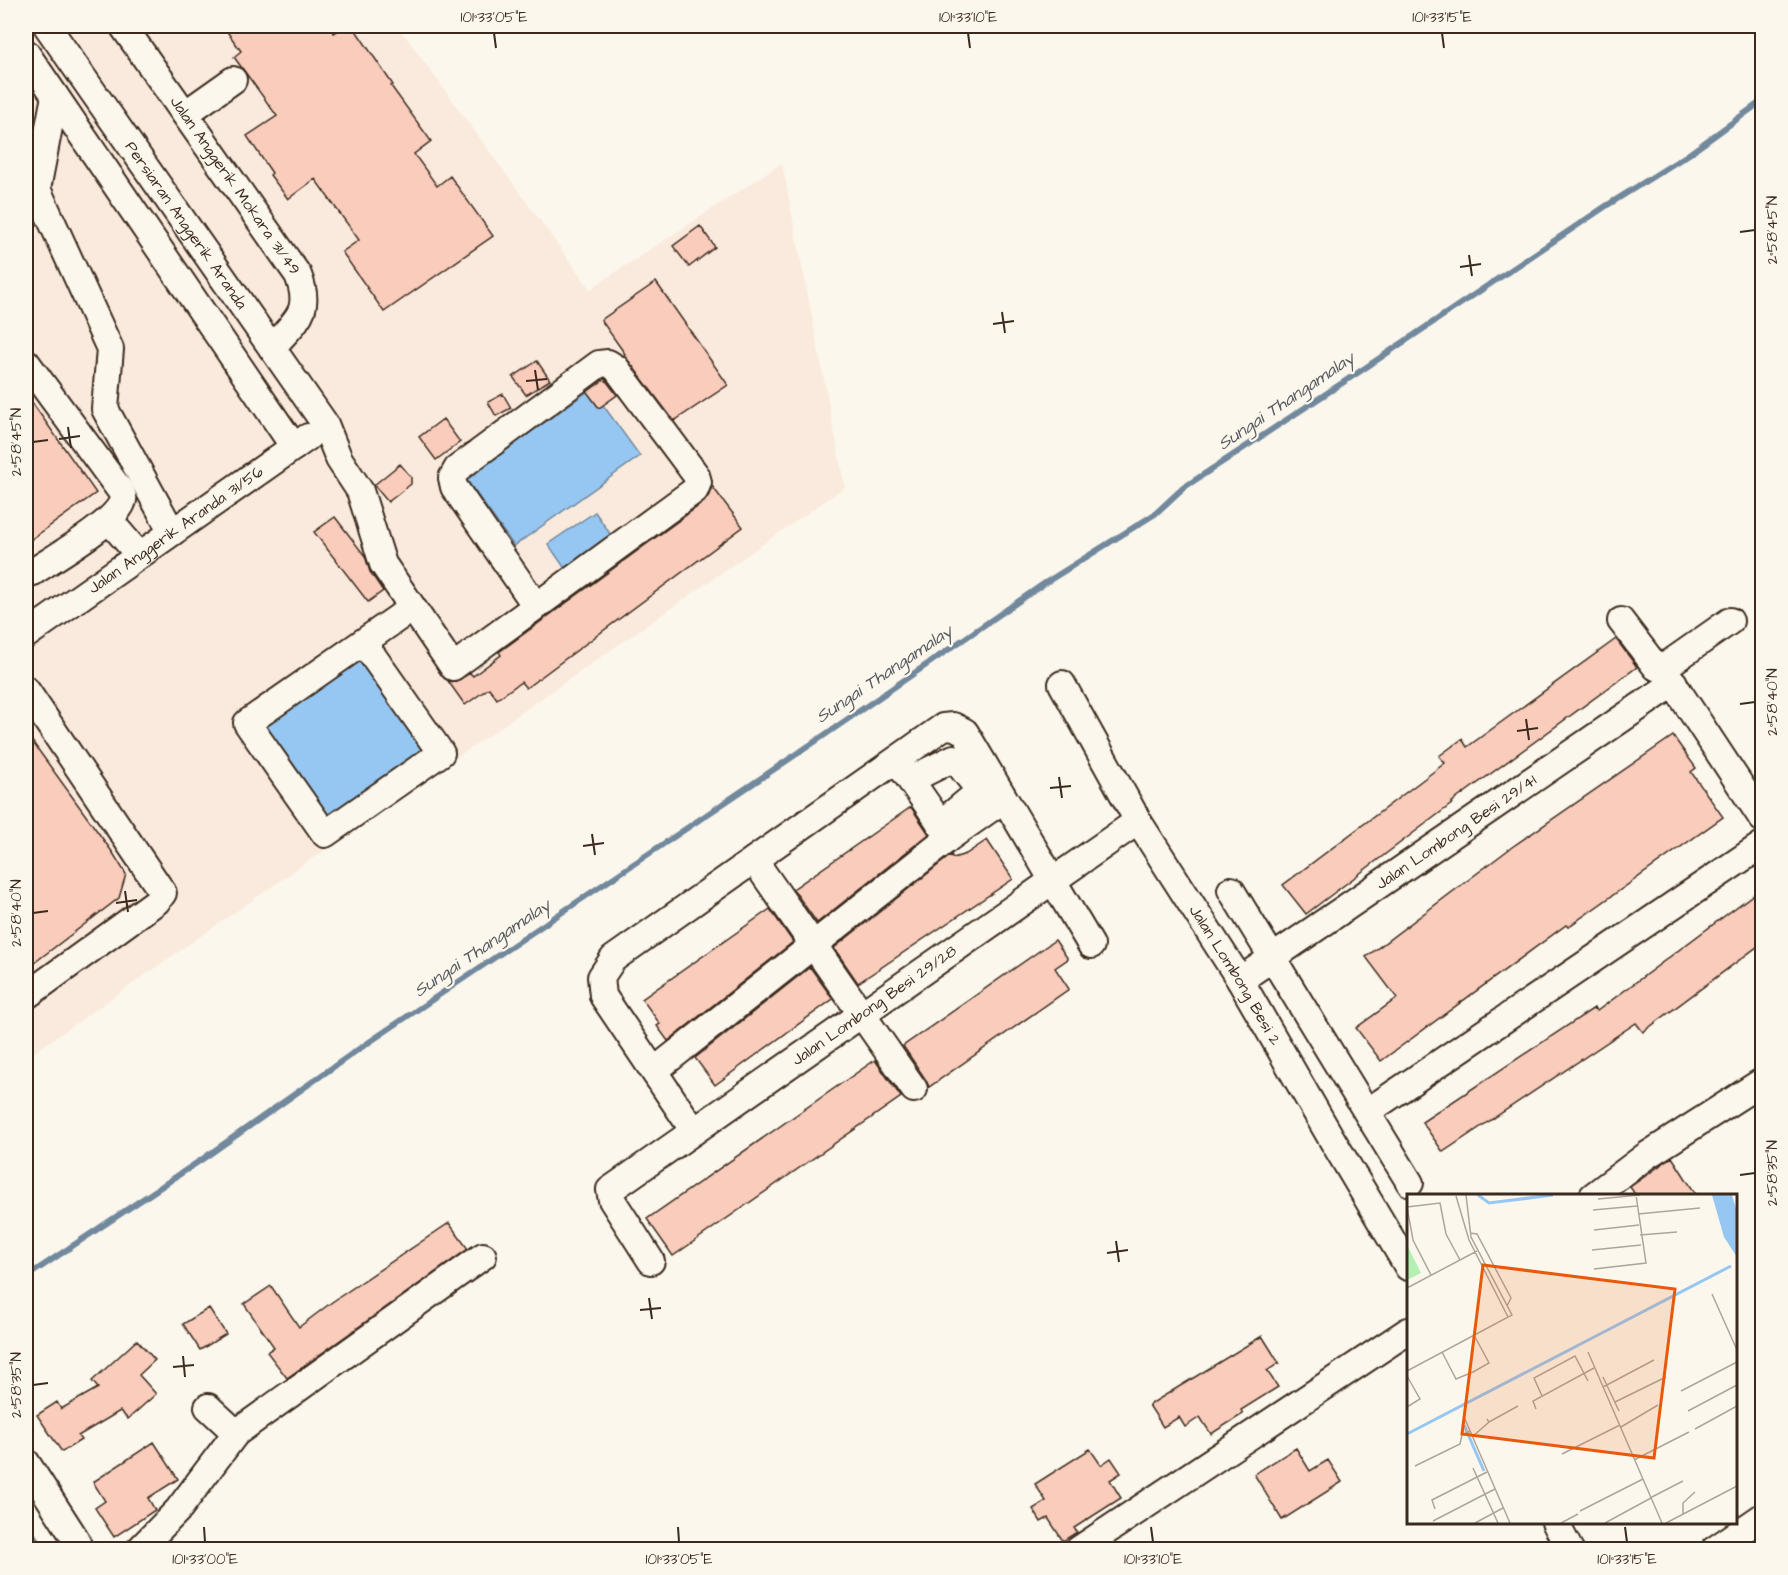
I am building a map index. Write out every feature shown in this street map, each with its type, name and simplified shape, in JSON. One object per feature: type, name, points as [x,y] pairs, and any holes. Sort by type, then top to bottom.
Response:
[{"type":"street","name":"Persiaran Anggerik Aranda","points":[[47,26],[326,424],[339,459],[360,491],[382,564],[453,667],[537,606]]},
{"type":"street","name":"Jalan Anggerik Mokara 31/49","points":[[126,27],[298,275],[304,291],[303,311],[272,348]]},
{"type":"street","name":"Persiaran Anggerik Aranda","points":[[26,53],[294,447]]},
{"type":"street","points":[[185,114],[233,80]]},
{"type":"street","points":[[55,96],[37,189],[110,350],[105,409],[172,532]]},
{"type":"street","points":[[26,362],[123,495],[123,502],[109,520],[33,572],[26,574]]},
{"type":"street","points":[[608,363],[616,368],[696,475],[698,482],[695,490],[537,606],[454,487],[452,478],[457,469],[599,364],[608,363]]},
{"type":"street","name":"Jalan Anggerik Aranda 31/56","points":[[26,635],[326,424]]},
{"type":"street","points":[[109,520],[139,555]]},
{"type":"street","points":[[363,642],[441,753],[325,834],[247,723],[363,642],[412,608]]},
{"type":"street","points":[[1621,621],[1656,667],[1669,676],[1762,818]]},
{"type":"street","name":"Jalan Lombong Besi 29/41","points":[[1240,980],[1669,676],[1730,621]]},
{"type":"street","name":"Jalan Lombong Besi 2","points":[[1062,684],[1138,821],[1240,980],[1407,1265]]},
{"type":"street","points":[[26,690],[163,893],[158,901],[29,988]]},
{"type":"street","points":[[694,1131],[603,996],[601,977],[613,959],[943,728],[954,726],[964,732],[1091,945]]},
{"type":"street","points":[[654,1071],[813,944],[945,830],[975,795],[976,786],[954,758],[921,774],[912,782]]},
{"type":"street","points":[[897,760],[945,830]]},
{"type":"street","points":[[945,830],[1004,799]]},
{"type":"street","name":"Jalan Lombong Besi 29/28","points":[[651,1261],[612,1200],[610,1190],[1138,821]]},
{"type":"street","points":[[1367,1112],[1762,845]]},
{"type":"street","points":[[754,860],[914,1089]]},
{"type":"street","points":[[1231,890],[1410,1183]]},
{"type":"street","points":[[1596,1194],[1646,1156],[1760,1083]]},
{"type":"street","points":[[139,1550],[178,1510],[236,1433],[483,1256]]},
{"type":"street","points":[[1078,1550],[1407,1332]]},
{"type":"street","points":[[208,1407],[236,1433]]},
{"type":"street","points":[[26,1462],[72,1546]]},
{"type":"street","points":[[1714,1550],[1762,1517]]},
{"type":"street","points":[[1556,1524],[1570,1550]]},
{"type":"shaded area","points":[[26,26],[398,26],[590,289],[782,163],[845,487],[26,1058]]},
{"type":"water","points":[[587,392],[599,408],[603,405],[640,456],[514,546],[466,479]]},
{"type":"water","points":[[595,512],[613,538],[566,570],[548,544]]},
{"type":"water","points":[[359,656],[428,753],[329,822],[260,725]]},
{"type":"building","points":[[223,26],[328,26],[334,33],[346,26],[353,26],[393,85],[391,86],[431,141],[414,154],[437,186],[450,176],[493,236],[384,312],[342,252],[359,240],[315,179],[288,199],[270,175],[272,173],[247,136],[277,116],[234,57],[241,51]]},
{"type":"building","points":[[700,226],[715,247],[689,267],[673,246]]},
{"type":"building","points":[[656,282],[728,385],[674,421],[624,355],[601,320]]},
{"type":"building","points":[[537,361],[550,380],[526,395],[513,377]]},
{"type":"building","points":[[605,379],[617,395],[599,408],[587,392]]},
{"type":"building","points":[[26,394],[96,493],[26,543]]},
{"type":"building","points":[[503,394],[511,408],[496,416],[488,402]]},
{"type":"building","points":[[443,419],[460,442],[436,460],[419,437]]},
{"type":"building","points":[[400,464],[411,477],[411,484],[388,502],[374,485]]},
{"type":"building","points":[[712,486],[743,527],[526,688],[521,682],[497,699],[489,688],[465,705],[448,681],[455,682],[470,673],[473,676],[501,655],[499,652],[704,502]]},
{"type":"building","points":[[335,517],[365,556],[370,572],[383,591],[368,602],[314,532]]},
{"type":"building","points":[[1616,639],[1637,667],[1452,802],[1306,914],[1283,885],[1445,763],[1439,756],[1462,739],[1467,747]]},
{"type":"building","points":[[26,733],[126,874],[119,898],[26,969]]},
{"type":"building","points":[[1673,736],[1696,768],[1691,772],[1723,817],[1568,927],[1566,925],[1381,1061],[1356,1028],[1397,998],[1366,957],[1512,847]]},
{"type":"building","points":[[911,807],[929,834],[817,923],[793,889]]},
{"type":"building","points":[[987,840],[1013,879],[858,983],[834,948],[951,855],[953,858],[966,854]]},
{"type":"building","points":[[1762,888],[1762,943],[1643,1032],[1636,1023],[1443,1152],[1422,1122],[1594,1008],[1597,1011]]},
{"type":"building","points":[[770,909],[793,942],[668,1041],[657,1026],[660,1024],[642,999]]},
{"type":"building","points":[[1055,940],[1068,959],[1055,968],[1069,989],[929,1087],[903,1046]]},
{"type":"building","points":[[810,967],[833,999],[715,1085],[695,1058]]},
{"type":"building","points":[[875,1060],[901,1097],[673,1256],[647,1219]]},
{"type":"building","points":[[1672,1157],[1696,1194],[1635,1194],[1630,1187]]},
{"type":"building","points":[[449,1223],[468,1249],[287,1378],[267,1352],[274,1347],[244,1304],[271,1286],[299,1327]]},
{"type":"building","points":[[209,1308],[226,1334],[200,1350],[183,1324]]},
{"type":"building","points":[[1262,1336],[1279,1363],[1267,1371],[1278,1387],[1241,1410],[1243,1414],[1211,1434],[1200,1417],[1185,1427],[1179,1417],[1163,1427],[1149,1405]]},
{"type":"building","points":[[137,1340],[155,1360],[139,1375],[156,1394],[128,1419],[120,1411],[78,1436],[81,1440],[62,1452],[37,1415],[57,1402],[61,1409],[98,1388],[92,1381]]},
{"type":"building","points":[[154,1442],[178,1479],[148,1498],[155,1510],[114,1537],[95,1508],[105,1501],[93,1482]]},
{"type":"building","points":[[1296,1448],[1310,1471],[1328,1460],[1342,1482],[1282,1520],[1254,1474]]},
{"type":"building","points":[[1090,1449],[1101,1465],[1111,1458],[1121,1473],[1110,1480],[1121,1498],[1074,1528],[1077,1532],[1063,1541],[1048,1518],[1041,1522],[1033,1509],[1046,1501],[1035,1484]]},
{"type":"waterway","name":"Sungai Thangamalay","points":[[26,1277],[204,1158],[356,1051],[813,743],[1045,583],[1155,514],[1183,488],[1606,206],[1689,154],[1762,101]]},
{"type":"waterway","points":[[26,1522],[42,1550]]}]
